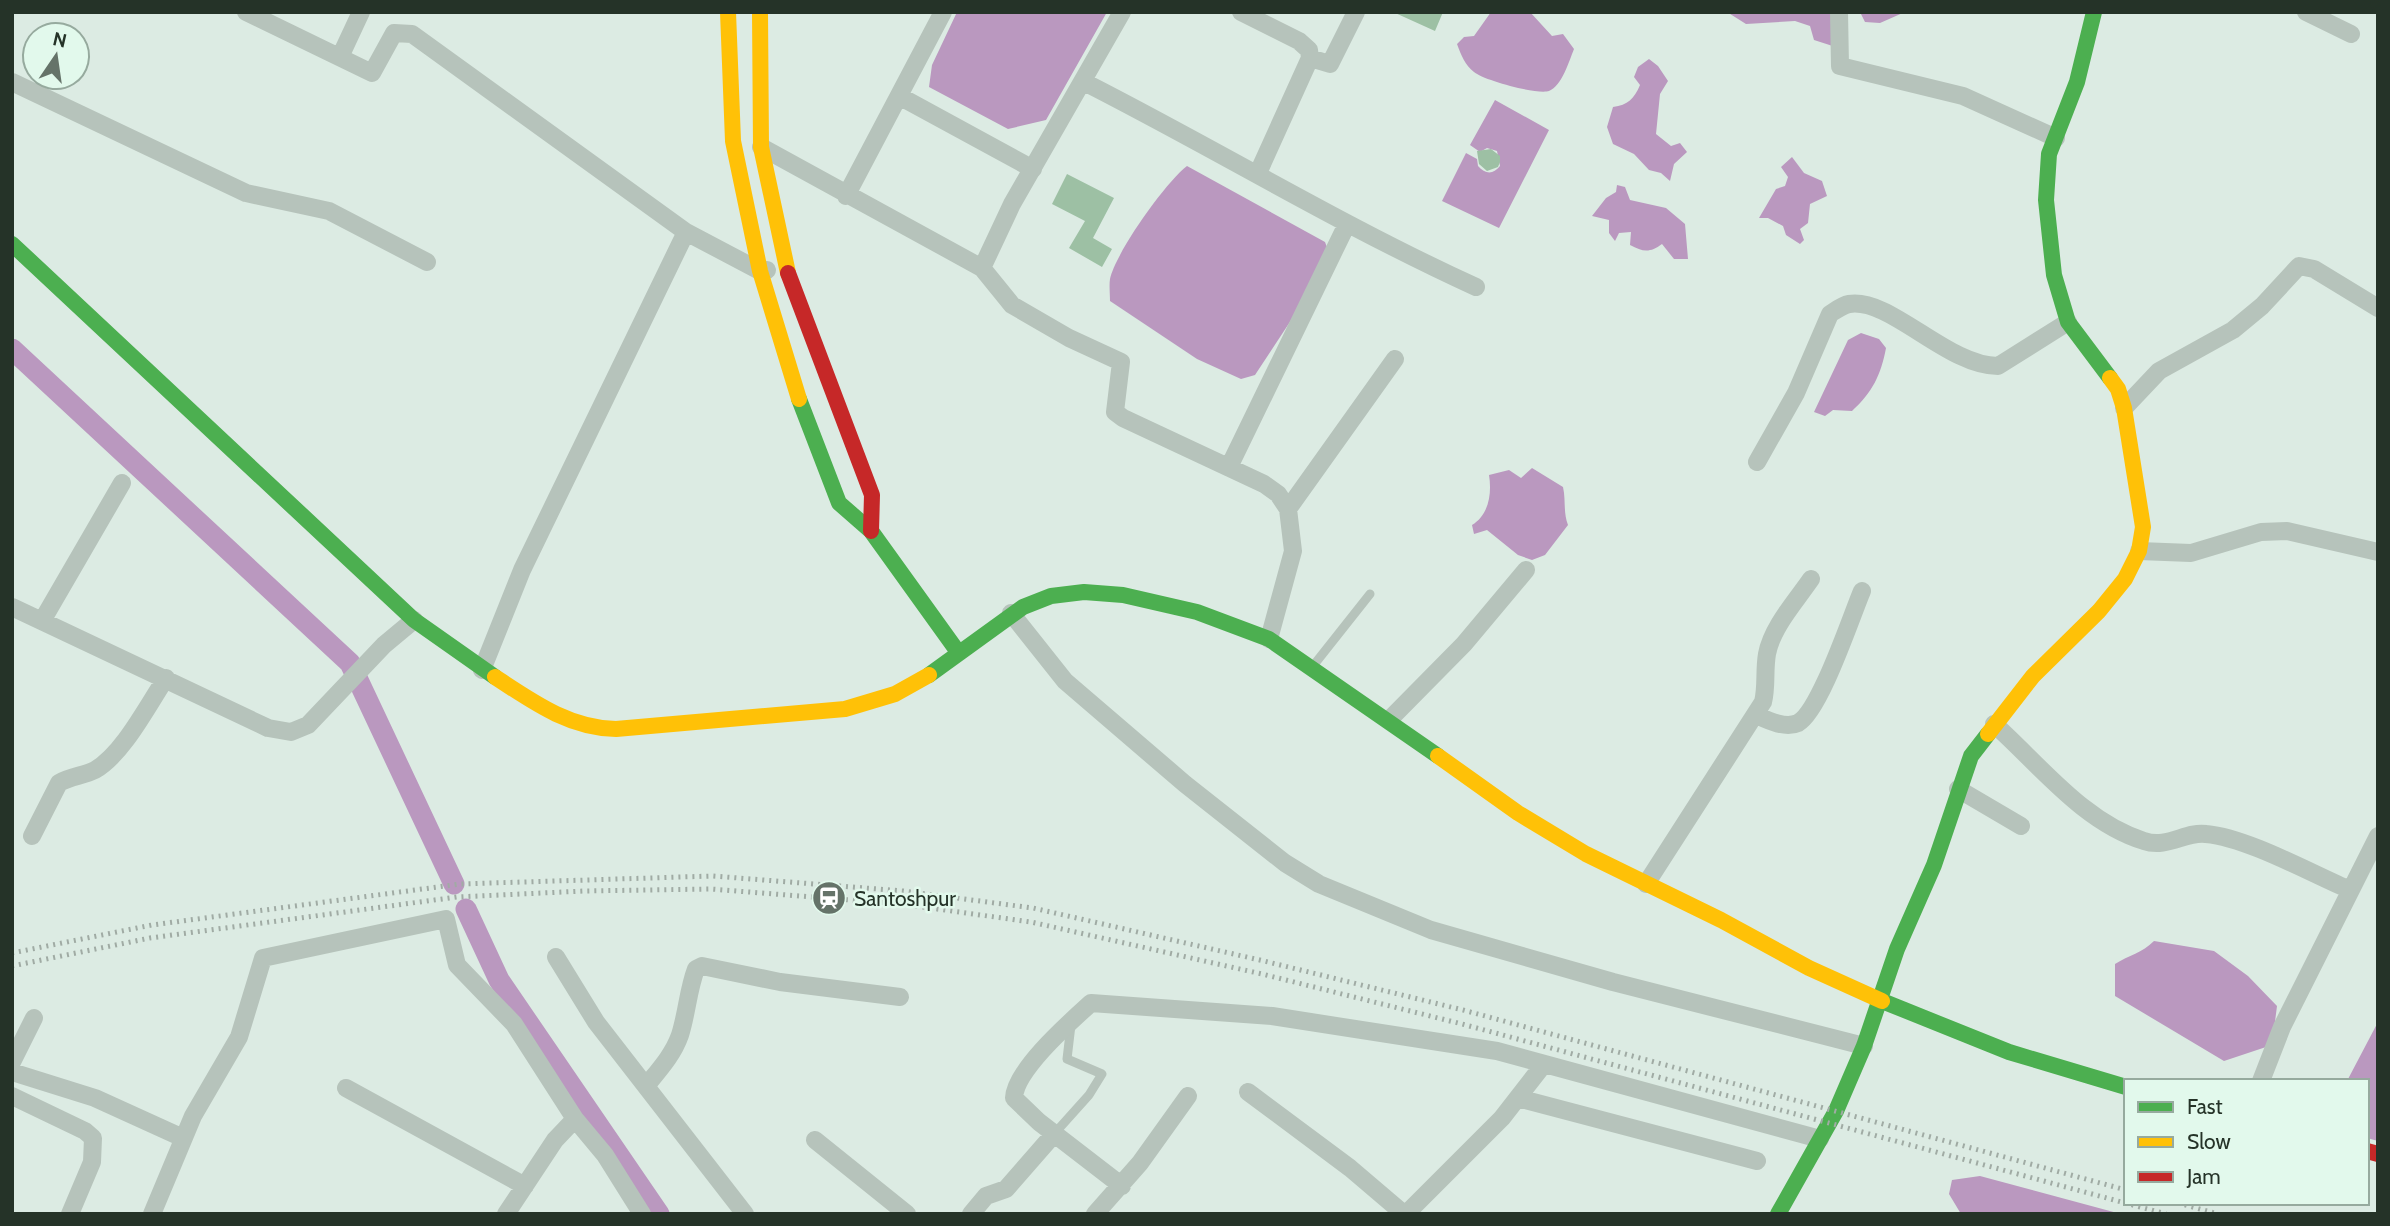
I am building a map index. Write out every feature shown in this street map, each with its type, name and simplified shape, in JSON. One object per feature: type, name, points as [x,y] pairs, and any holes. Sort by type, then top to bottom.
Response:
[{"type":"street","points":[[246,12],[372,74],[394,33],[412,34],[686,232],[760,271],[786,268]]},
{"type":"street","points":[[340,57],[361,12]]},
{"type":"street","points":[[728,12],[733,141],[760,271],[789,372],[839,503],[871,531],[958,652]]},
{"type":"street","points":[[760,12],[761,147],[786,268],[872,495],[871,531]]},
{"type":"street","points":[[846,195],[943,12]]},
{"type":"street","points":[[982,268],[1012,204],[1122,12]]},
{"type":"street","points":[[1241,12],[1299,41],[1309,50],[1310,58],[1258,173]]},
{"type":"street","points":[[1310,58],[1330,64],[1356,12]]},
{"type":"street","points":[[1839,12],[1840,66],[1963,96],[2056,138]]},
{"type":"street","points":[[1778,1214],[1820,1139],[1864,1046],[1879,997],[1934,865],[1970,756],[2033,676],[2099,611],[2125,579],[2139,551],[2143,527],[2124,408],[2118,389],[2068,322],[2054,275],[2047,226],[2049,154],[2084,58],[2094,12]]},
{"type":"street","points":[[2306,12],[2351,34]]},
{"type":"street","points":[[12,82],[246,193],[329,211],[426,262]]},
{"type":"street","points":[[1084,82],[1258,173],[1390,248],[1476,287]]},
{"type":"street","points":[[898,96],[1033,169]]},
{"type":"street","points":[[761,147],[982,268],[1012,305],[1069,338],[1121,362],[1115,412],[1123,418],[1264,484],[1278,494],[1288,509],[1293,551],[1269,639]]},
{"type":"street","points":[[1229,467],[1347,223]]},
{"type":"street","points":[[482,670],[522,570],[686,232]]},
{"type":"street","points":[[12,244],[414,620],[482,670],[573,723],[600,728],[634,728],[790,716],[853,707],[896,694],[946,665],[958,652],[1031,601],[1050,596],[1115,594],[1170,605],[1269,639],[1390,719],[1547,832],[1821,974],[1879,997],[1971,1040],[2078,1076],[2124,1087]]},
{"type":"street","points":[[2124,408],[2159,370],[2233,330],[2262,306],[2299,267],[2314,268],[2378,307]]},
{"type":"street","points":[[1757,462],[1796,393],[1830,314],[1840,307],[1859,304],[1877,310],[1969,362],[1987,366],[1998,366],[2068,322]]},
{"type":"street","points":[[1288,509],[1395,359]]},
{"type":"street","points":[[43,621],[122,483]]},
{"type":"street","points":[[2139,551],[2191,553],[2261,532],[2287,531],[2378,552]]},
{"type":"street","points":[[1390,719],[1464,644],[1526,570]]},
{"type":"street","points":[[1646,884],[1756,715],[1767,687],[1768,652],[1773,638],[1811,579]]},
{"type":"street","points":[[1756,715],[1788,725],[1798,723],[1810,711],[1829,675],[1862,591]]},
{"type":"street","points":[[12,607],[268,728],[291,732],[308,725],[384,645],[414,620]]},
{"type":"street","points":[[1011,613],[1065,681],[1195,792],[1285,863],[1319,884],[1431,930],[1613,982],[1864,1046]]},
{"type":"street","points":[[32,836],[59,783],[97,768],[111,756],[133,729],[166,678]]},
{"type":"street","points":[[1994,724],[2081,805],[2104,822],[2129,835],[2146,842],[2162,843],[2199,833],[2230,839],[2350,890]]},
{"type":"street","points":[[1958,789],[2021,826]]},
{"type":"street","points":[[2262,1079],[2282,1027],[2378,836]]},
{"type":"street","points":[[152,1214],[183,1138],[239,1037],[263,958],[446,919],[457,965],[514,1024],[575,1119],[606,1155],[642,1214]]},
{"type":"street","points":[[556,957],[596,1022],[746,1214]]},
{"type":"street","points":[[646,1086],[669,1057],[680,1035],[693,978],[696,969],[702,966],[780,982],[900,997]]},
{"type":"street","points":[[1122,1186],[1017,1102],[1014,1091],[1051,1039],[1091,1003],[1272,1016],[1497,1051],[1820,1139]]},
{"type":"street","points":[[12,1062],[34,1018]]},
{"type":"street","points":[[1248,1092],[1350,1168],[1405,1214],[1502,1118],[1544,1064]]},
{"type":"street","points":[[12,1072],[95,1098],[183,1138]]},
{"type":"street","points":[[346,1088],[525,1186]]},
{"type":"street","points":[[12,1096],[85,1131],[93,1138],[92,1162],[70,1214]]},
{"type":"street","points":[[1095,1214],[1122,1186],[1188,1096]]},
{"type":"street","points":[[1518,1098],[1757,1161]]},
{"type":"street","points":[[506,1214],[555,1140],[575,1119]]},
{"type":"street","points":[[971,1214],[986,1196],[1006,1189],[1055,1134]]},
{"type":"street","points":[[815,1140],[907,1214]]},
{"type":"lane","points":[[1312,667],[1370,594]]},
{"type":"lane","points":[[1055,1134],[1089,1096],[1102,1074],[1067,1059],[1071,1021]]},
{"type":"shaded area","points":[[957,12],[1107,12],[1046,120],[1008,129],[929,87],[932,65]]},
{"type":"shaded area","points":[[1491,12],[1530,12],[1552,36],[1563,34],[1574,49],[1554,88],[1543,92],[1510,86],[1479,75],[1468,66],[1457,44],[1464,37],[1474,36]]},
{"type":"shaded area","points":[[1727,12],[1843,12],[1842,49],[1814,40],[1810,26],[1795,21],[1746,24]]},
{"type":"shaded area","points":[[1860,12],[1905,12],[1880,23],[1865,22]]},
{"type":"shaded area","points":[[1649,59],[1658,66],[1668,81],[1660,94],[1656,134],[1671,146],[1680,143],[1687,152],[1674,164],[1670,181],[1661,173],[1649,170],[1634,154],[1613,144],[1607,127],[1613,107],[1627,103],[1635,94],[1640,85],[1634,77],[1638,67]]},
{"type":"shaded area","points":[[1495,100],[1549,130],[1499,228],[1442,201],[1466,153],[1477,159],[1478,166],[1483,171],[1492,172],[1500,166],[1497,151],[1487,148],[1480,152],[1470,145]]},
{"type":"shaded area","points":[[1792,157],[1804,173],[1822,181],[1827,196],[1810,204],[1808,223],[1800,229],[1804,240],[1800,244],[1786,235],[1783,226],[1768,218],[1759,218],[1776,189],[1785,186],[1788,177],[1781,167]]},
{"type":"shaded area","points":[[1187,166],[1325,242],[1328,250],[1309,293],[1255,375],[1241,379],[1197,359],[1110,301],[1110,279],[1121,252],[1155,202]]},
{"type":"shaded area","points":[[1617,185],[1625,187],[1630,200],[1666,208],[1685,224],[1688,259],[1674,259],[1662,244],[1650,250],[1630,245],[1631,232],[1619,233],[1615,241],[1609,233],[1609,220],[1592,216],[1606,198],[1616,192]]},
{"type":"shaded area","points":[[1861,333],[1879,339],[1886,348],[1878,375],[1870,390],[1852,411],[1833,410],[1825,416],[1814,412],[1848,340]]},
{"type":"shaded area","points":[[1532,468],[1563,487],[1568,525],[1545,555],[1532,560],[1518,555],[1487,530],[1474,534],[1472,525],[1486,510],[1490,489],[1489,475],[1509,470],[1521,478]]},
{"type":"shaded area","points":[[2154,941],[2214,951],[2248,976],[2277,1006],[2272,1045],[2224,1061],[2115,996],[2115,964]]},
{"type":"shaded area","points":[[2378,1022],[2378,1141],[2369,1139],[2369,1079],[2348,1079]]},
{"type":"shaded area","points":[[1980,1176],[2121,1214],[1961,1214],[1949,1194],[1952,1180]]},
{"type":"building","points":[[1393,12],[1443,12],[1435,31]]},
{"type":"building","points":[[1491,149],[1500,156],[1500,162],[1498,167],[1487,171],[1479,164],[1477,151]]},
{"type":"building","points":[[1067,174],[1114,198],[1093,238],[1112,249],[1102,267],[1069,248],[1085,221],[1052,204]]},
{"type":"waterway","points":[[12,349],[350,663],[454,884]]},
{"type":"waterway","points":[[466,909],[499,980],[659,1214]]},
{"type":"railway","points":[[12,953],[152,925],[460,884],[713,876],[903,891],[1033,908],[1264,961],[1463,1010],[2124,1189]]},
{"type":"railway","points":[[12,966],[150,938],[457,897],[711,889],[901,904],[1031,922],[1262,974],[1462,1024],[2124,1203]]},
{"type":"railway","points":[[2133,1205],[2166,1214]]},
{"type":"railway","points":[[2185,1205],[2218,1214]]},
{"type":"traffic: fast","points":[[2094,12],[2077,82],[2049,154],[2046,200],[2054,275],[2068,322],[2110,378]]},
{"type":"traffic: fast","points":[[12,244],[414,620],[495,677]]},
{"type":"traffic: fast","points":[[799,399],[839,503],[871,531],[958,652]]},
{"type":"traffic: fast","points":[[929,675],[1023,607],[1051,596],[1084,592],[1123,595],[1197,612],[1269,639],[1438,756]]},
{"type":"traffic: fast","points":[[1778,1214],[1836,1111],[1864,1046],[1897,949],[1934,865],[1971,756],[1988,734]]},
{"type":"traffic: fast","points":[[1882,1001],[2009,1052],[2124,1086]]},
{"type":"traffic: slow","points":[[728,12],[733,141],[760,271],[799,399]]},
{"type":"traffic: slow","points":[[760,12],[761,147],[788,273]]},
{"type":"traffic: slow","points":[[1988,734],[2033,676],[2099,611],[2125,579],[2139,551],[2143,527],[2124,408],[2118,389],[2110,378]]},
{"type":"traffic: slow","points":[[495,677],[567,719],[599,728],[616,729],[845,709],[895,694],[929,675]]},
{"type":"traffic: slow","points":[[1438,756],[1518,813],[1586,854],[1721,920],[1809,968],[1882,1001]]},
{"type":"traffic: jam","points":[[788,273],[872,495],[871,531]]},
{"type":"traffic: jam","points":[[2369,1152],[2378,1154]]},
{"type":"place","name":"Santoshpur","points":[[829,898]]}]
